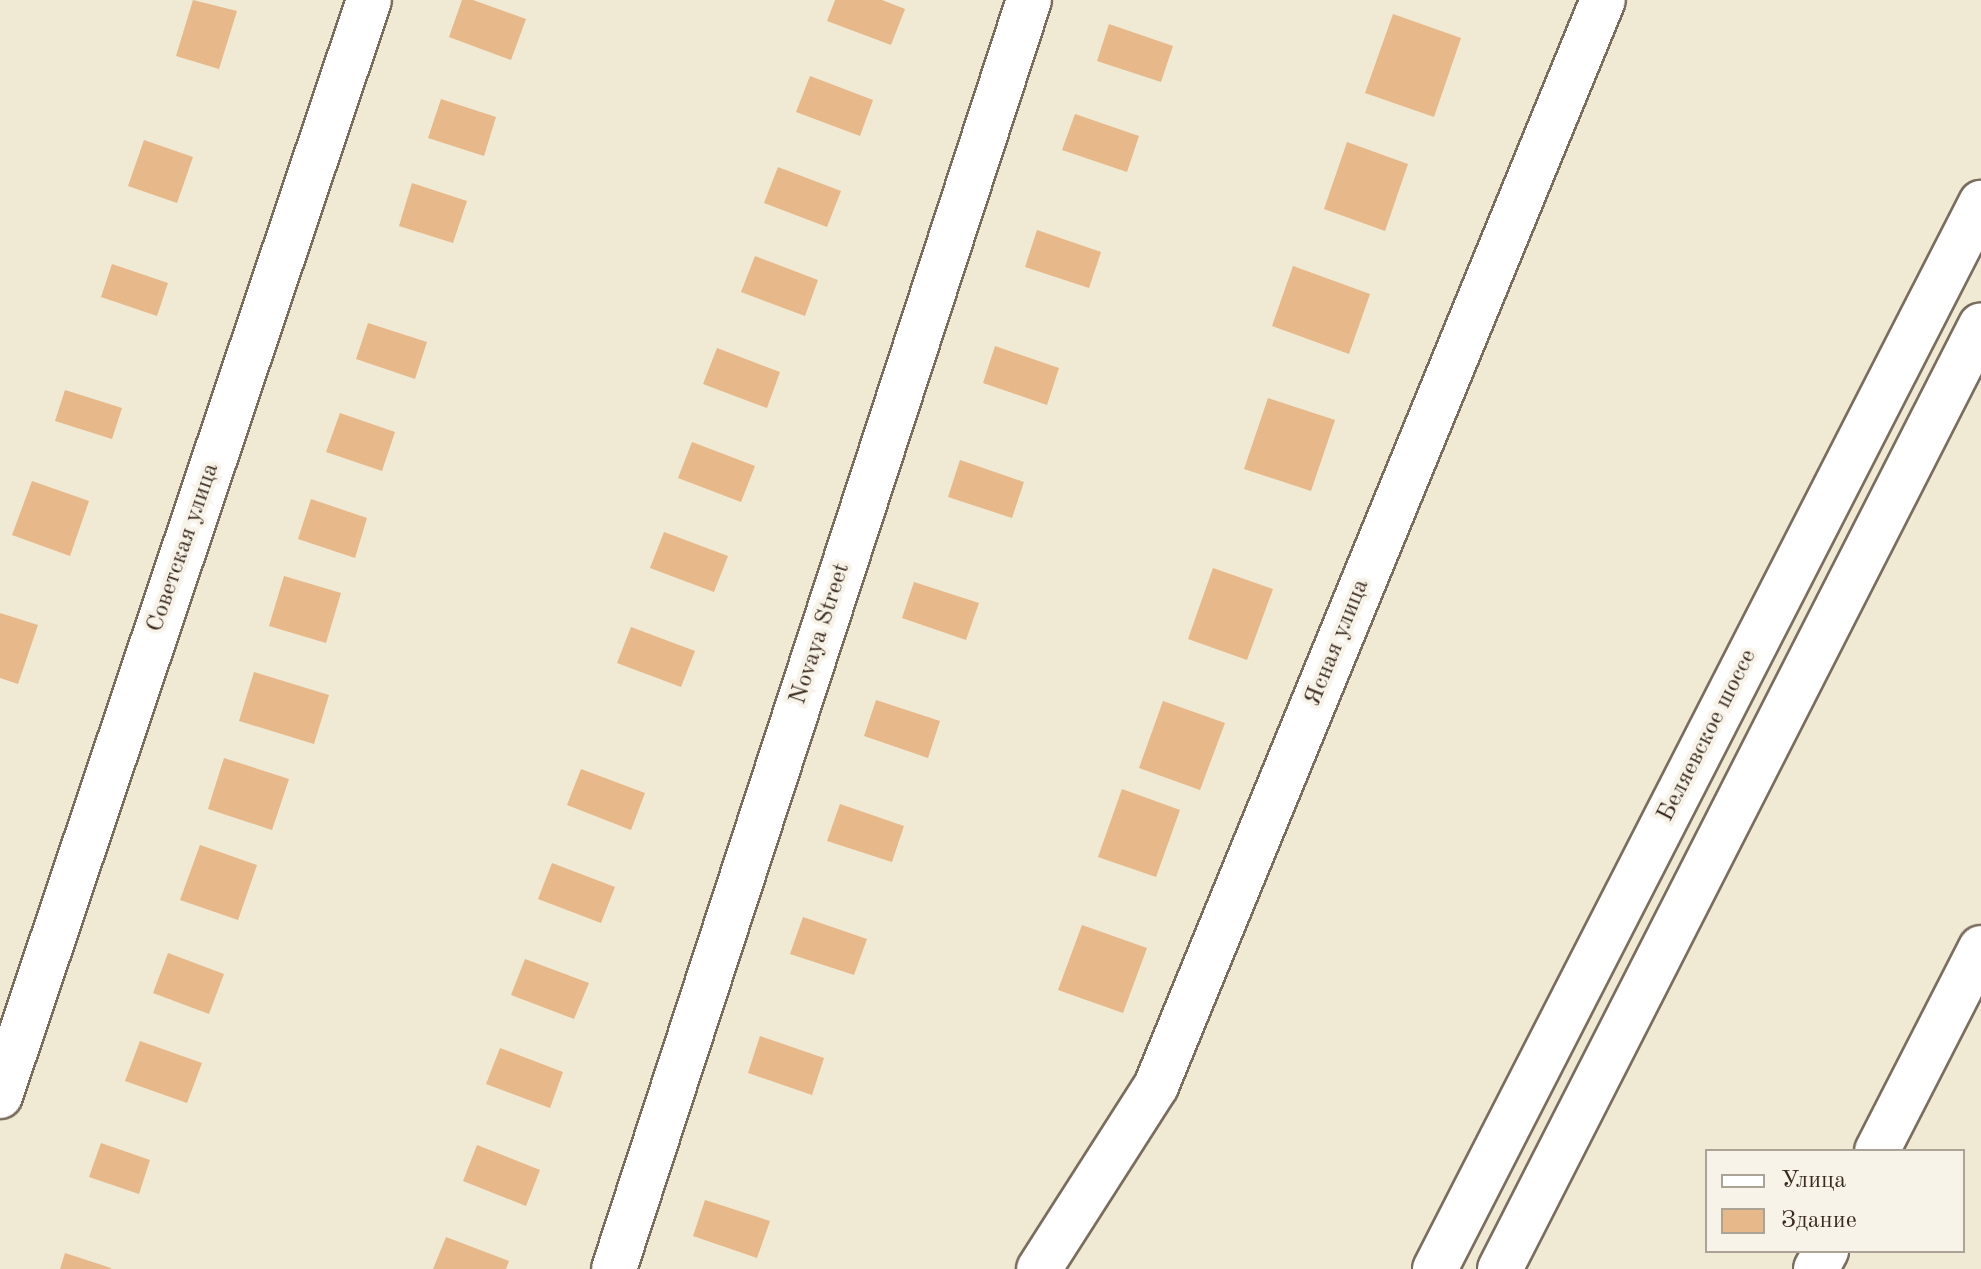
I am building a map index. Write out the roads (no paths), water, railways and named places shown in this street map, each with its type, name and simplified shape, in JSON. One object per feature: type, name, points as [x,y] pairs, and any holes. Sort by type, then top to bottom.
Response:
[{"type":"street","name":"Советская улица","points":[[0,1096],[369,0]]},
{"type":"street","name":"Novaya Street","points":[[614,1269],[1029,0]]},
{"type":"street","name":"Ясная улица","points":[[1039,1269],[1156,1086],[1603,0]]},
{"type":"street","name":"Беляевское шоссе","points":[[1435,1269],[1981,203]]},
{"type":"street","points":[[1500,1269],[1981,325]]},
{"type":"street","points":[[1878,1149],[1981,948]]}]
